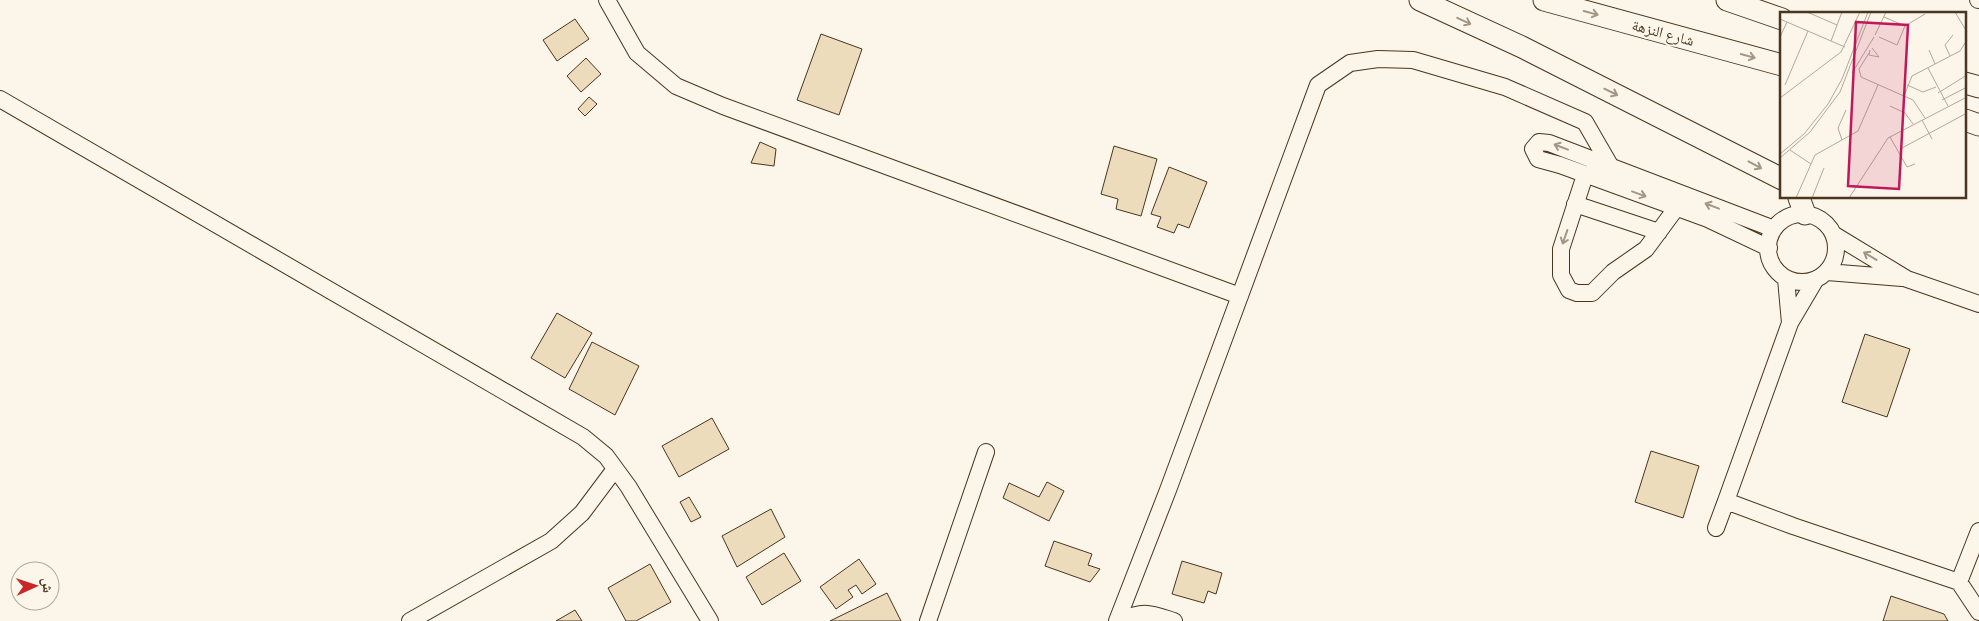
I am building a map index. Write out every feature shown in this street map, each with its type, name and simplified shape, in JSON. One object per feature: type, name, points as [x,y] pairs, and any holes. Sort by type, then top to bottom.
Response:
[{"type":"main road","points":[[1420,0],[1530,52],[1780,178]]},
{"type":"main road","name":"شارع النزهة","points":[[1544,0],[1780,64]]},
{"type":"main road","points":[[1727,0],[1780,18]]},
{"type":"main road","points":[[1966,83],[1979,87]]},
{"type":"main road","points":[[1966,120],[1979,125]]},
{"type":"street","points":[[607,0],[637,53],[676,86],[723,106],[1240,296]]},
{"type":"street","points":[[1118,621],[1318,85],[1350,63],[1378,59],[1413,60],[1505,87],[1585,122],[1611,167]]},
{"type":"street","points":[[0,99],[582,437],[606,456],[710,621]]},
{"type":"street","points":[[1769,248],[1708,219],[1538,159],[1532,149],[1539,142],[1549,143],[1774,229]]},
{"type":"street","points":[[1585,174],[1607,172],[1653,183]]},
{"type":"street","points":[[1585,174],[1561,249],[1561,274],[1569,290],[1576,293],[1592,293],[1613,272],[1646,250],[1677,208]]},
{"type":"street","points":[[1575,204],[1659,232]]},
{"type":"street","points":[[1907,278],[1822,276],[1796,282],[1786,278],[1777,271],[1771,262],[1769,248],[1774,229],[1802,206],[1823,221],[1833,234],[1907,278],[1979,304]]},
{"type":"street","points":[[1716,528],[1790,323],[1822,276],[1834,263],[1836,252],[1833,234]]},
{"type":"street","points":[[1786,278],[1790,323]]},
{"type":"street","points":[[928,621],[986,452]]},
{"type":"street","points":[[410,621],[551,541],[582,512],[615,469]]},
{"type":"street","points":[[1726,501],[1793,526],[1959,582],[1979,612]]},
{"type":"street","points":[[1959,582],[1979,530]]},
{"type":"street","points":[[1131,584],[1136,597],[1147,612]]},
{"type":"street","points":[[1118,621],[1147,612],[1174,621]]},
{"type":"building","points":[[575,19],[589,39],[557,61],[543,40]]},
{"type":"building","points":[[821,34],[862,49],[839,115],[797,100]]},
{"type":"building","points":[[586,58],[601,74],[581,92],[567,76]]},
{"type":"building","points":[[589,97],[597,104],[585,116],[578,109]]},
{"type":"building","points":[[760,142],[776,149],[774,166],[751,163]]},
{"type":"building","points":[[1114,146],[1157,159],[1141,216],[1116,209],[1118,199],[1101,194]]},
{"type":"building","points":[[1169,167],[1207,182],[1189,228],[1178,224],[1174,233],[1157,227],[1161,217],[1151,214]]},
{"type":"building","points":[[557,313],[592,333],[565,378],[531,358]]},
{"type":"building","points":[[1865,334],[1910,349],[1887,417],[1842,402]]},
{"type":"building","points":[[592,342],[639,366],[615,415],[569,389]]},
{"type":"building","points":[[712,418],[729,449],[679,477],[662,446]]},
{"type":"building","points":[[1651,451],[1699,466],[1683,518],[1635,502]]},
{"type":"building","points":[[1047,482],[1064,491],[1049,521],[1003,498],[1009,483],[1039,497]]},
{"type":"building","points":[[689,497],[701,517],[691,522],[680,502]]},
{"type":"building","points":[[771,509],[785,537],[737,567],[722,536]]},
{"type":"building","points":[[1054,541],[1092,554],[1088,565],[1100,569],[1090,582],[1045,566]]},
{"type":"building","points":[[784,553],[801,581],[762,605],[746,577]]},
{"type":"building","points":[[859,559],[876,584],[862,594],[856,585],[848,590],[853,597],[836,609],[820,587]]},
{"type":"building","points":[[1182,561],[1222,573],[1216,594],[1208,591],[1204,603],[1172,594]]},
{"type":"building","points":[[650,564],[671,602],[636,621],[626,621],[608,588]]},
{"type":"building","points":[[887,593],[901,621],[830,621]]},
{"type":"building","points":[[1891,596],[1944,614],[1948,621],[1883,621]]},
{"type":"building","points":[[575,610],[582,621],[556,621]]}]
